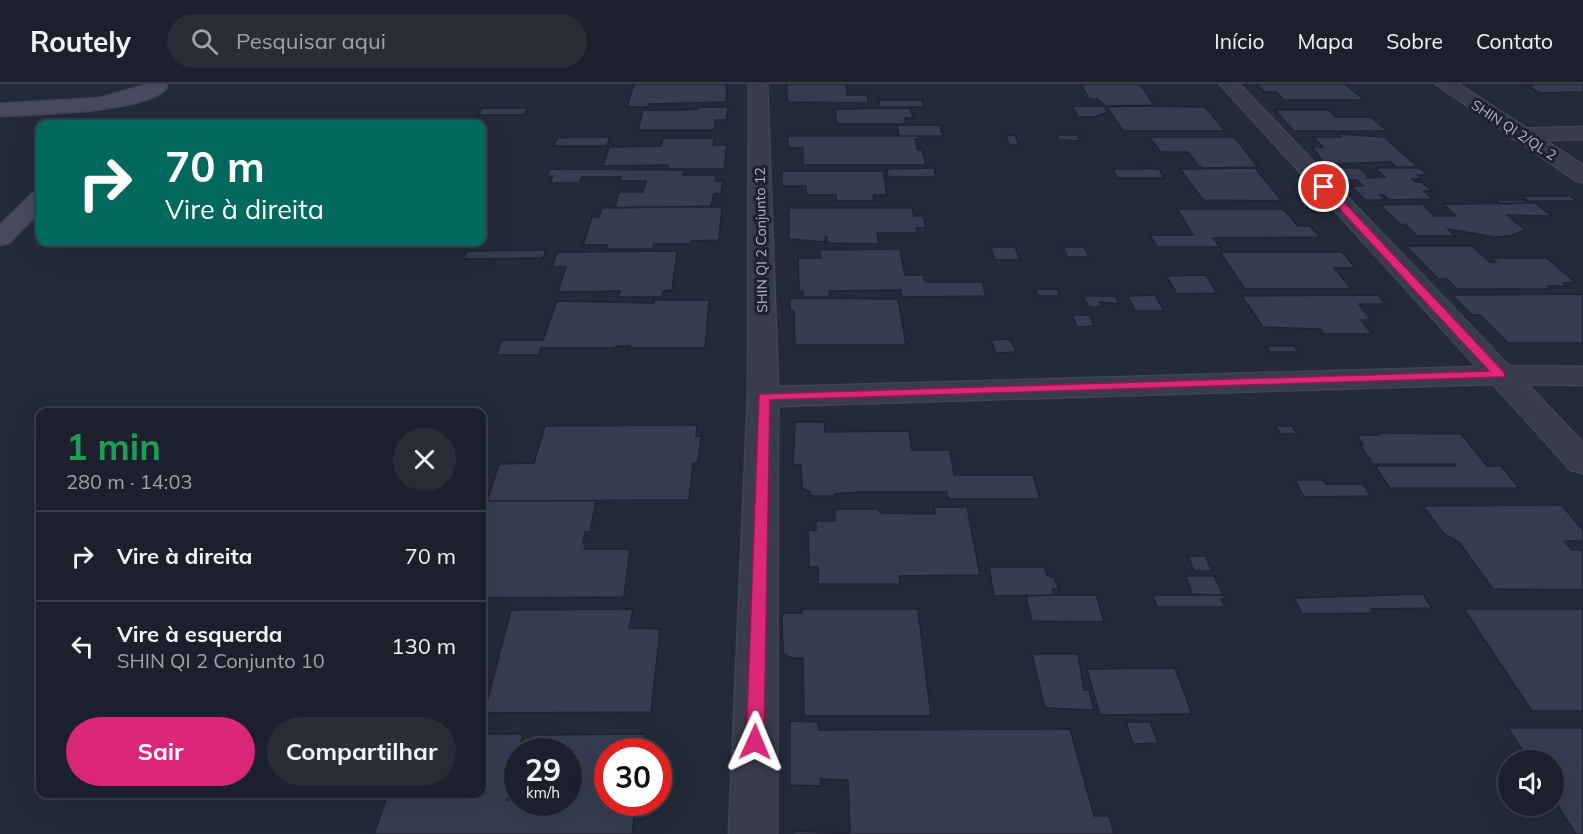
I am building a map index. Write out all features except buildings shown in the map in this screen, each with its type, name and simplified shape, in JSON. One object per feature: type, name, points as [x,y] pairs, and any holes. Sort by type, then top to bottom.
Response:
[{"type":"main road","points":[[0,110],[94,105],[133,98],[159,85]]},
{"type":"main road","points":[[126,117],[159,85]]},
{"type":"main road","points":[[0,238],[36,203]]},
{"type":"street","name":"SHIN QI 2 Conjunto 12","points":[[753,834],[763,397],[758,84]]},
{"type":"street","points":[[1229,84],[1583,463]]},
{"type":"street","name":"SHIN QI 2/QL 2","points":[[1445,84],[1583,175]]},
{"type":"street","points":[[1520,135],[1583,133]]},
{"type":"street","points":[[763,397],[1499,375],[1583,376]]},
{"type":"route","points":[[755,742],[763,397],[1499,375],[1324,187]]}]
